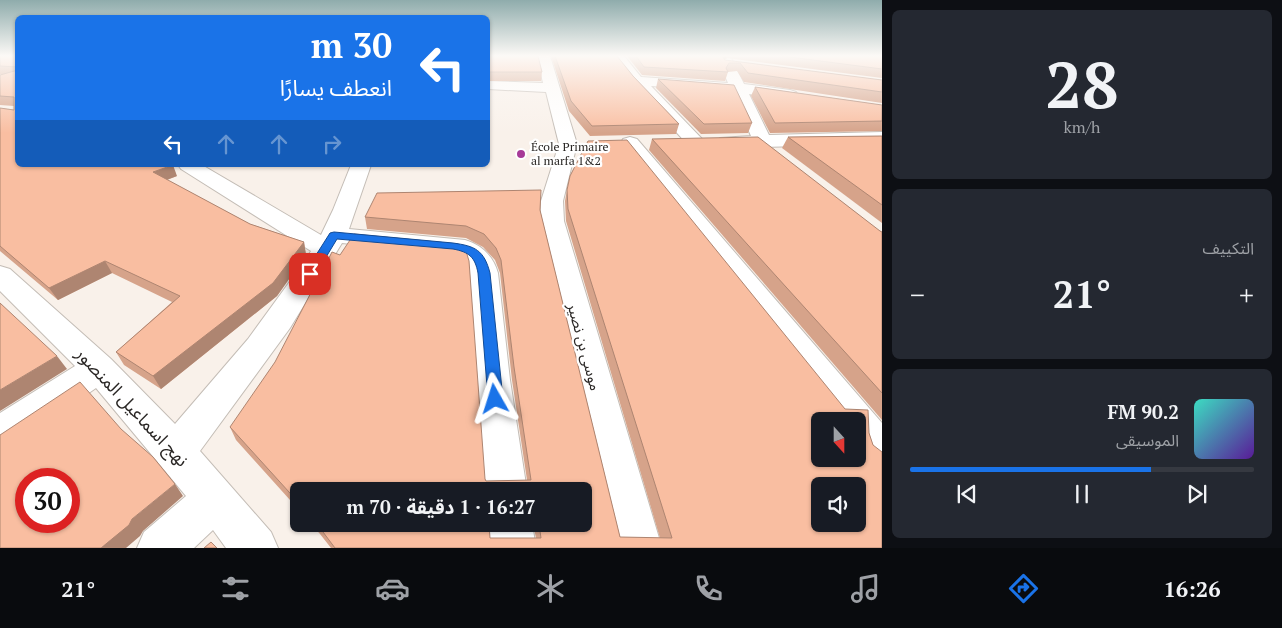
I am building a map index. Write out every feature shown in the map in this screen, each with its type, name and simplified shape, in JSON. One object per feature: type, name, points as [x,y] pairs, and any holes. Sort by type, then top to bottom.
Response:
[{"type":"street","points":[[490,85],[551,88],[549,82]]},
{"type":"street","points":[[637,82],[737,88],[804,97]]},
{"type":"street","points":[[637,82],[696,142]]},
{"type":"street","points":[[734,82],[761,141],[782,159]]},
{"type":"street","name":"موسى بن نصير","points":[[551,88],[577,144],[552,201],[552,221],[639,548]]},
{"type":"street","points":[[849,412],[640,143],[882,138]]},
{"type":"street","points":[[830,140],[882,158]]},
{"type":"street","points":[[192,167],[330,242],[466,248],[476,254],[481,261],[484,273],[493,380],[505,482]]},
{"type":"street","points":[[176,452],[248,363],[282,316],[330,242],[360,167]]},
{"type":"street","name":"نهج اسماعيل المنصور","points":[[5,286],[99,368],[176,452],[255,548]]},
{"type":"street","points":[[0,434],[99,368]]},
{"type":"street","points":[[866,433],[882,452]]},
{"type":"street","points":[[160,548],[214,500]]},
{"type":"street","points":[[511,532],[513,548]]},
{"type":"building","points":[[0,82],[15,82],[15,167],[167,167],[153,172],[250,224],[304,242],[273,283],[153,376],[116,352],[180,296],[105,261],[49,288],[0,246],[0,108],[14,110],[14,97],[0,96]]},
{"type":"building","points":[[564,82],[638,82],[679,124],[592,126],[571,101]]},
{"type":"building","points":[[661,82],[734,85],[752,123],[704,124]]},
{"type":"building","points":[[808,82],[882,82],[882,92]]},
{"type":"building","points":[[755,87],[882,105],[882,121],[775,123]]},
{"type":"building","points":[[882,136],[882,205],[788,137]]},
{"type":"building","points":[[758,137],[882,232],[882,393],[652,139]]},
{"type":"building","points":[[627,140],[845,409],[868,410],[869,433],[873,445],[882,452],[882,548],[335,548],[323,532],[490,532],[490,538],[541,538],[540,532],[592,532],[592,482],[290,482],[290,493],[230,427],[275,362],[332,252],[340,255],[354,234],[458,244],[466,251],[469,261],[485,479],[486,481],[531,480],[514,367],[501,260],[496,248],[484,234],[466,226],[365,217],[377,193],[541,190],[540,210],[620,537],[672,538],[568,209],[567,190],[570,176],[588,141]]},
{"type":"building","points":[[0,303],[57,356],[0,390]]},
{"type":"building","points":[[80,382],[121,429],[153,457],[175,484],[132,519],[129,525],[101,548],[0,548],[0,435]]},
{"type":"building","points":[[211,542],[217,548],[204,548]]},
{"type":"place","name":"École Primaire al marfa 1&2","points":[[521,154]]},
{"type":"route","points":[[310,274],[334,235],[453,246],[466,248],[476,254],[481,261],[484,273],[495,399]]}]
